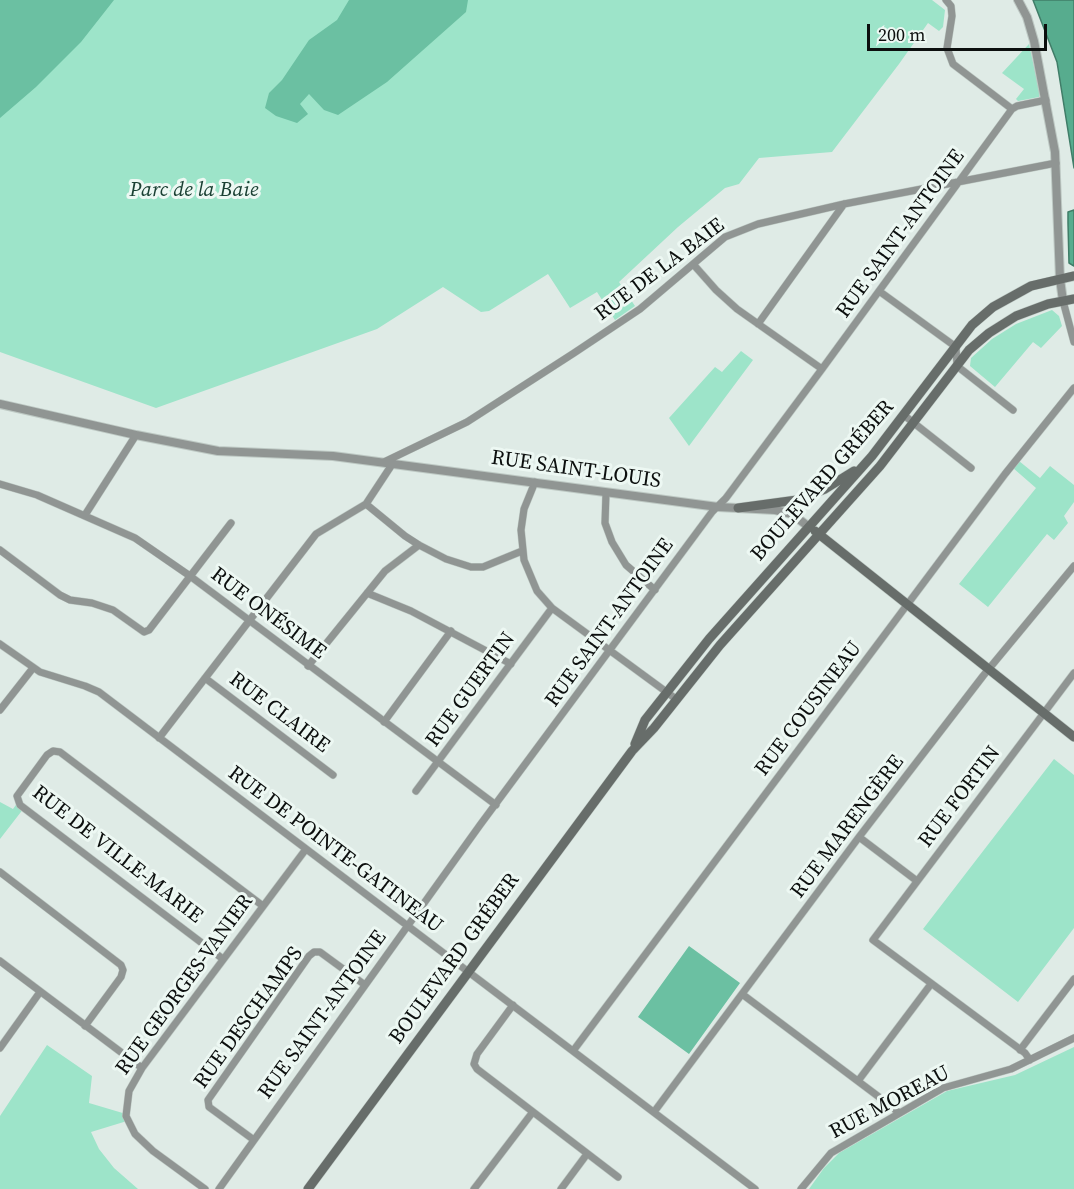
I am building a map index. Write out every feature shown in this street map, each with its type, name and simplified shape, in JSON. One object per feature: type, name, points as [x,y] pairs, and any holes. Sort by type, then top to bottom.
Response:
[{"type":"main road","name":"BOULEVARD GRÉBER","points":[[632,751],[645,720],[666,692],[709,639],[872,456],[972,326],[999,303],[1031,286],[1074,276]]},
{"type":"main road","name":"BOULEVARD GRÉBER","points":[[308,1189],[632,751],[654,728],[720,645],[879,466],[975,344],[1016,316],[1035,308],[1074,299]]},
{"type":"main road","points":[[738,508],[788,502],[806,496],[832,485],[872,456]]},
{"type":"main road","name":"RUE SAINT-LOUIS","points":[[810,527],[1074,737]]},
{"type":"street","points":[[946,0],[951,6],[952,16],[947,48],[953,64],[1012,109],[1047,100]]},
{"type":"street","points":[[1018,0],[1034,41],[1047,100],[1056,163],[1060,279],[1063,301],[1074,342]]},
{"type":"street","name":"RUE SAINT-ANTOINE","points":[[219,1189],[609,651],[822,369],[1012,109]]},
{"type":"street","name":"RUE DE LA BAIE","points":[[388,463],[467,422],[640,309],[725,237],[758,224],[844,204],[1056,163]]},
{"type":"street","points":[[971,165],[972,172],[981,178]]},
{"type":"street","points":[[758,324],[844,204]]},
{"type":"street","points":[[693,264],[737,309],[822,369]]},
{"type":"street","points":[[879,291],[956,347],[957,366],[1013,410]]},
{"type":"street","name":"RUE COUSINEAU","points":[[573,1051],[1005,474],[1074,388]]},
{"type":"street","name":"RUE SAINT-LOUIS","points":[[0,404],[218,451],[333,456],[718,507],[787,512],[810,527]]},
{"type":"street","points":[[905,416],[971,468]]},
{"type":"street","points":[[85,515],[136,435]]},
{"type":"street","points":[[159,738],[316,534],[366,504],[388,463]]},
{"type":"street","points":[[535,482],[524,509],[521,530],[522,551],[529,576],[537,591],[552,608],[676,699]]},
{"type":"street","name":"RUE ONÉSIME","points":[[0,484],[37,495],[135,538],[190,576],[496,806]]},
{"type":"street","points":[[606,493],[605,524],[612,542],[626,565],[655,590]]},
{"type":"street","points":[[366,504],[419,545],[446,559],[471,567],[483,567],[522,551]]},
{"type":"street","points":[[0,550],[60,596],[112,610],[144,632],[149,630],[231,523]]},
{"type":"street","points":[[308,666],[386,571],[419,545]]},
{"type":"street","name":"RUE MARENGÈRE","points":[[654,1112],[859,837],[988,670],[1074,566]]},
{"type":"street","points":[[367,593],[452,631],[511,664]]},
{"type":"street","name":"RUE GUERTIN","points":[[416,791],[552,608]]},
{"type":"street","points":[[384,722],[452,631]]},
{"type":"street","name":"RUE DE POINTE-GATINEAU","points":[[0,644],[33,668],[55,678],[99,692],[755,1189]]},
{"type":"street","points":[[0,710],[33,668]]},
{"type":"street","name":"RUE FORTIN","points":[[931,984],[873,940],[1074,673]]},
{"type":"street","name":"RUE CLAIRE","points":[[205,678],[333,775]]},
{"type":"street","name":"RUE DE VILLE-MARIE","points":[[224,959],[20,805],[17,796],[47,755],[53,751],[60,752],[263,906]]},
{"type":"street","points":[[859,837],[917,881]]},
{"type":"street","name":"RUE GEORGES-VANIER","points":[[205,1189],[153,1151],[130,1128],[126,1116],[126,1103],[131,1085],[306,849]]},
{"type":"street","points":[[0,872],[121,965],[123,970],[121,977],[86,1026]]},
{"type":"street","name":"RUE DESCHAMPS","points":[[254,1140],[210,1107],[208,1100],[309,956],[314,952],[320,952],[365,985]]},
{"type":"street","points":[[0,961],[142,1068]]},
{"type":"street","points":[[1020,1050],[1074,979]]},
{"type":"street","points":[[858,1080],[931,984],[1020,1050],[1030,1060]]},
{"type":"street","points":[[0,1046],[40,992]]},
{"type":"street","points":[[742,994],[899,1113]]},
{"type":"street","points":[[513,1005],[477,1054],[474,1064],[481,1074],[618,1177]]},
{"type":"street","name":"RUE MOREAU","points":[[801,1189],[831,1153],[943,1088],[1011,1069],[1074,1038]]},
{"type":"street","points":[[474,1189],[532,1113]]},
{"type":"street","points":[[561,1189],[587,1154]]},
{"type":"green space","name":"Parc de la Baie","points":[[0,0],[932,0],[945,10],[943,27],[939,31],[928,23],[832,152],[759,158],[739,184],[725,188],[678,227],[619,282],[635,306],[615,320],[597,292],[570,308],[548,274],[489,311],[481,312],[443,287],[377,329],[156,408],[0,352]]},
{"type":"green space","points":[[1029,44],[1039,97],[1018,101],[1016,99],[1024,89],[1002,73]]},
{"type":"green space","points":[[1052,310],[1059,316],[1062,326],[1041,348],[1033,342],[995,387],[970,366],[971,358],[992,339],[1016,324]]},
{"type":"green space","points":[[741,351],[753,360],[689,446],[669,418],[715,367],[722,372]]},
{"type":"green space","points":[[1019,461],[1040,478],[1050,466],[1074,485],[1074,502],[1064,516],[1068,523],[1054,540],[1047,534],[988,607],[959,584],[1036,488],[1013,468]]},
{"type":"green space","points":[[1054,759],[1074,775],[1074,928],[1018,1002],[923,929]]},
{"type":"green space","points":[[0,802],[13,809],[18,802],[24,808],[0,839]]},
{"type":"green space","points":[[47,1045],[92,1076],[89,1103],[126,1114],[127,1121],[91,1132],[99,1149],[114,1168],[138,1189],[0,1189],[0,1116]]},
{"type":"green space","points":[[1074,1047],[1074,1189],[809,1189],[824,1168],[839,1153],[947,1091],[1015,1075]]},
{"type":"shaded area","points":[[0,0],[114,0],[81,42],[36,87],[0,118]]},
{"type":"shaded area","points":[[349,0],[468,0],[466,12],[387,82],[338,115],[324,110],[309,94],[300,104],[308,114],[297,123],[276,116],[265,108],[269,93],[282,80],[309,40],[337,20]]},
{"type":"shaded area","points":[[1033,0],[1074,0],[1074,168],[1057,62]]},
{"type":"shaded area","points":[[1074,210],[1074,266],[1069,263],[1068,212]]},
{"type":"shaded area","points":[[689,946],[740,983],[689,1054],[638,1017]]}]
